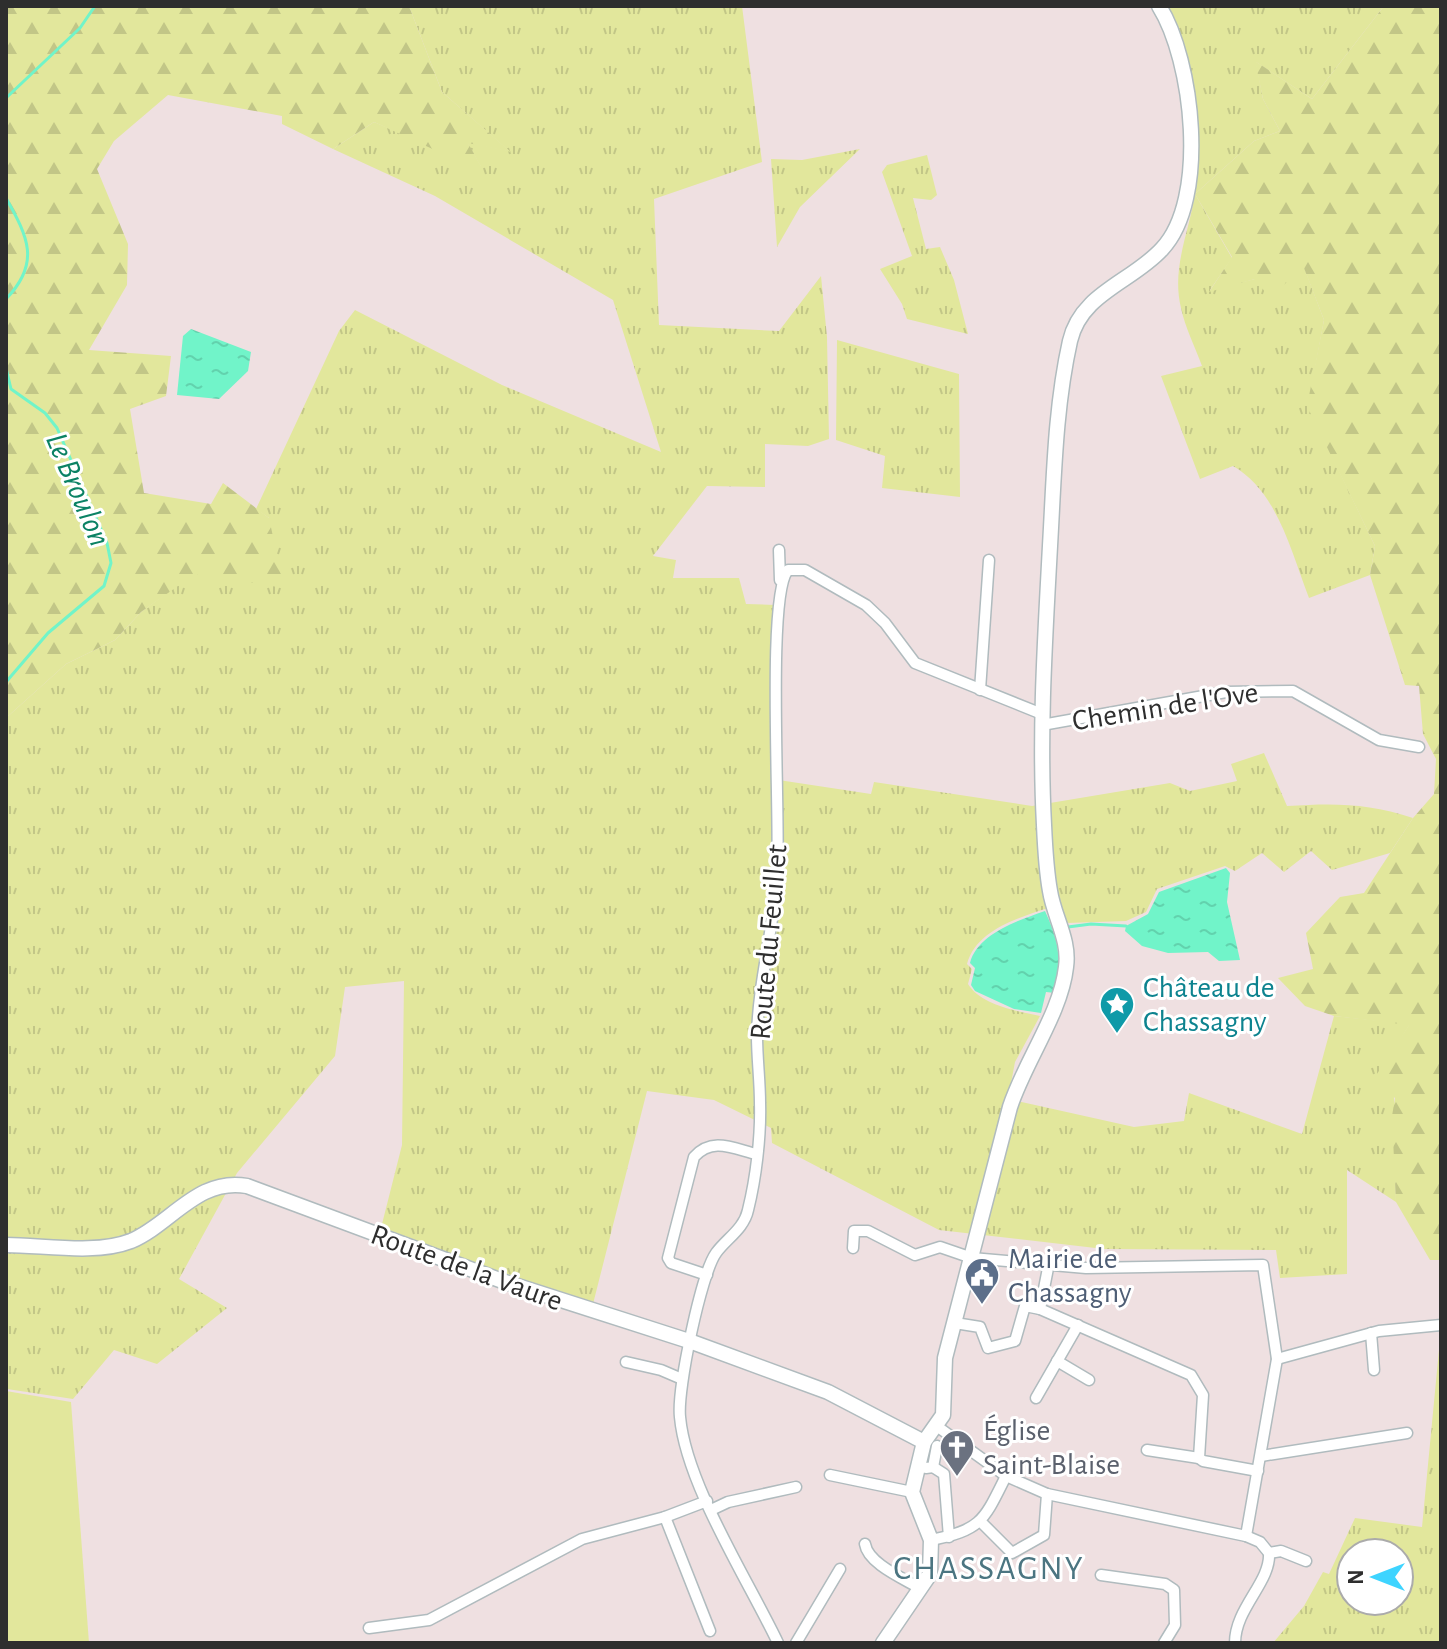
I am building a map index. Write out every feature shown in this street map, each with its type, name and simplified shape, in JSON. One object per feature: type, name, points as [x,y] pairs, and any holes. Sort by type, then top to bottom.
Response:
[{"type":"street","points":[[883,1643],[921,1589],[932,1564],[931,1540],[912,1492],[916,1469],[943,1415],[944,1362],[1021,1074],[1053,1012],[1066,967],[1064,937],[1047,871],[1042,720],[1054,472],[1071,336],[1077,322],[1094,300],[1165,247],[1178,223],[1186,197],[1190,109],[1176,44],[1159,6]]},
{"type":"street","name":"Route du Feuillet","points":[[778,1643],[709,1506],[683,1433],[682,1379],[707,1275],[715,1255],[747,1216],[756,1154],[761,1107],[757,1035],[777,874],[779,550],[798,568]]},
{"type":"street","points":[[980,690],[989,560]]},
{"type":"street","points":[[781,582],[788,570],[798,568],[876,613],[915,663],[1042,720]]},
{"type":"street","name":"Chemin de l'Ove","points":[[1042,720],[1226,692],[1293,691],[1379,740],[1419,747]]},
{"type":"street","points":[[707,1275],[671,1263],[668,1258],[694,1157],[713,1144],[756,1154]]},
{"type":"street","name":"Route de la Vaure","points":[[6,1245],[109,1247],[133,1240],[202,1193],[238,1184],[519,1286],[692,1342],[843,1398],[931,1444]]},
{"type":"street","points":[[853,1248],[854,1231],[868,1231],[915,1255],[940,1247],[972,1258],[1109,1269],[1263,1265],[1277,1359],[1246,1536]]},
{"type":"street","points":[[1040,1309],[1049,1263]]},
{"type":"street","points":[[955,1323],[980,1327],[988,1348],[1015,1341],[1025,1306],[1040,1309],[1191,1375],[1203,1395],[1199,1458]]},
{"type":"street","points":[[1036,1398],[1078,1325]]},
{"type":"street","points":[[1277,1359],[1371,1333],[1441,1325]]},
{"type":"street","points":[[1371,1333],[1374,1370]]},
{"type":"street","points":[[1057,1361],[1089,1380]]},
{"type":"street","points":[[626,1362],[661,1370],[682,1379]]},
{"type":"street","points":[[938,1427],[1006,1476],[1047,1494],[1246,1536],[1260,1542],[1269,1553],[1268,1565],[1236,1622],[1235,1643]]},
{"type":"street","points":[[1261,1456],[1407,1433]]},
{"type":"street","points":[[931,1444],[933,1467]]},
{"type":"street","points":[[1147,1450],[1258,1471]]},
{"type":"street","points":[[916,1469],[933,1467],[944,1474],[949,1537]]},
{"type":"street","points":[[830,1475],[912,1492]]},
{"type":"street","points":[[931,1540],[969,1532],[980,1521],[1006,1476]]},
{"type":"street","points":[[369,1628],[429,1620],[582,1539],[796,1487]]},
{"type":"street","points":[[980,1521],[1012,1553],[1044,1535],[1047,1494]]},
{"type":"street","points":[[665,1517],[710,1631]]},
{"type":"street","points":[[865,1544],[866,1552],[874,1559],[921,1589]]},
{"type":"street","points":[[1269,1553],[1281,1551],[1306,1561]]},
{"type":"street","points":[[796,1643],[840,1569]]},
{"type":"street","points":[[1101,1575],[1165,1584],[1174,1590],[1175,1625],[1164,1643]]},
{"type":"green space","points":[[6,6],[409,6],[442,92],[511,152],[468,143],[482,168],[452,158],[374,122],[333,149],[282,124],[282,116],[168,95],[114,141],[97,169],[128,244],[127,285],[89,350],[171,356],[166,396],[130,409],[144,493],[211,504],[223,483],[269,518],[284,588],[195,574],[141,612],[115,640],[66,664],[6,718]]},
{"type":"green space","points":[[409,6],[742,6],[762,162],[654,199],[659,325],[779,331],[821,276],[827,337],[829,439],[808,446],[765,444],[765,487],[707,486],[653,556],[676,560],[673,578],[739,578],[746,604],[775,605],[772,779],[871,794],[874,782],[1032,806],[1170,783],[1190,791],[1237,781],[1231,764],[1264,753],[1287,806],[1351,805],[1413,818],[1390,853],[1332,870],[1311,851],[1284,872],[1262,853],[1235,871],[1225,866],[1157,889],[1146,912],[1126,921],[1067,923],[1045,909],[1010,922],[988,935],[979,943],[967,964],[972,969],[968,984],[981,997],[1000,1006],[1040,1016],[1015,1062],[1008,1099],[1134,1127],[1184,1121],[1189,1093],[1302,1134],[1334,1016],[1410,1024],[1393,1051],[1396,1202],[1347,1170],[1347,1274],[1280,1278],[1276,1250],[1104,1249],[939,1230],[772,1143],[771,1128],[714,1100],[647,1091],[593,1304],[531,1286],[381,1228],[402,1145],[404,981],[345,987],[335,1056],[237,1173],[179,1279],[227,1308],[157,1364],[114,1350],[73,1399],[7,1389],[6,718],[66,664],[115,640],[141,612],[269,518],[256,509],[339,331],[355,310],[502,385],[661,452],[613,300],[435,196],[333,149],[374,122],[481,167],[467,142],[509,151],[442,92]]},
{"type":"green space","points":[[1165,6],[1384,6],[1312,99],[1256,62],[1263,99],[1280,131],[1254,141],[1195,194],[1232,258],[1210,290],[1304,267],[1324,320],[1308,406],[1375,546],[1370,575],[1309,598],[1281,524],[1261,491],[1233,466],[1200,479],[1161,376],[1202,366],[1181,308],[1178,278],[1195,192],[1197,145],[1194,97],[1183,50]]},
{"type":"green space","points":[[1384,6],[1441,6],[1441,1260],[1430,1260],[1396,1202],[1392,1116],[1395,1098],[1373,1080],[1409,1025],[1334,1016],[1305,1006],[1278,978],[1313,969],[1306,933],[1340,897],[1364,893],[1413,818],[1434,794],[1436,759],[1423,734],[1419,686],[1405,685],[1370,575],[1375,546],[1307,406],[1324,320],[1304,268],[1269,297],[1255,279],[1209,292],[1232,257],[1195,194],[1254,141],[1280,131],[1263,99],[1255,61],[1312,99]]},
{"type":"green space","points":[[860,149],[800,207],[777,247],[771,159],[802,160]]},
{"type":"green space","points":[[927,155],[937,195],[931,200],[913,198],[926,249],[940,247],[954,280],[968,334],[907,319],[902,304],[880,269],[912,256],[882,172],[887,165]]},
{"type":"green space","points":[[837,340],[959,374],[960,497],[882,488],[885,456],[836,440]]},
{"type":"green space","points":[[1441,1329],[1441,1643],[1273,1643],[1304,1606],[1323,1572],[1329,1574],[1335,1561],[1335,1617],[1415,1617],[1415,1537],[1346,1537],[1355,1518],[1422,1527]]},
{"type":"green space","points":[[6,1391],[71,1402],[89,1643],[6,1643]]},
{"type":"water","points":[[191,329],[251,352],[248,371],[219,399],[177,395],[183,336]]},
{"type":"water","points":[[1226,868],[1230,873],[1227,902],[1240,960],[1219,961],[1208,952],[1168,953],[1142,946],[1125,931],[1126,926],[1148,914],[1159,892]]},
{"type":"water","points":[[1045,911],[1058,950],[1058,969],[1055,993],[1046,992],[1041,1013],[1014,1009],[975,991],[971,985],[975,968],[970,963],[981,944],[1000,930]]},
{"type":"waterway","name":"Le Broulon","points":[[6,98],[80,28],[95,6]]},
{"type":"waterway","name":"Le Broulon","points":[[6,198],[20,225],[27,250],[24,274],[6,299]]},
{"type":"waterway","name":"Le Broulon","points":[[6,368],[11,389],[45,413],[57,428],[107,543],[111,563],[104,586],[48,633],[6,682]]},
{"type":"waterway","points":[[1068,927],[1091,924],[1126,926]]},
{"type":"place","name":"Château de Chassagny","points":[[1117,1035]]},
{"type":"place","name":"Mairie de Chassagny","points":[[982,1306]]},
{"type":"place","name":"Église Saint-Blaise","points":[[957,1478]]},
{"type":"district","name":"CHASSAGNY","points":[[989,1567]]}]
